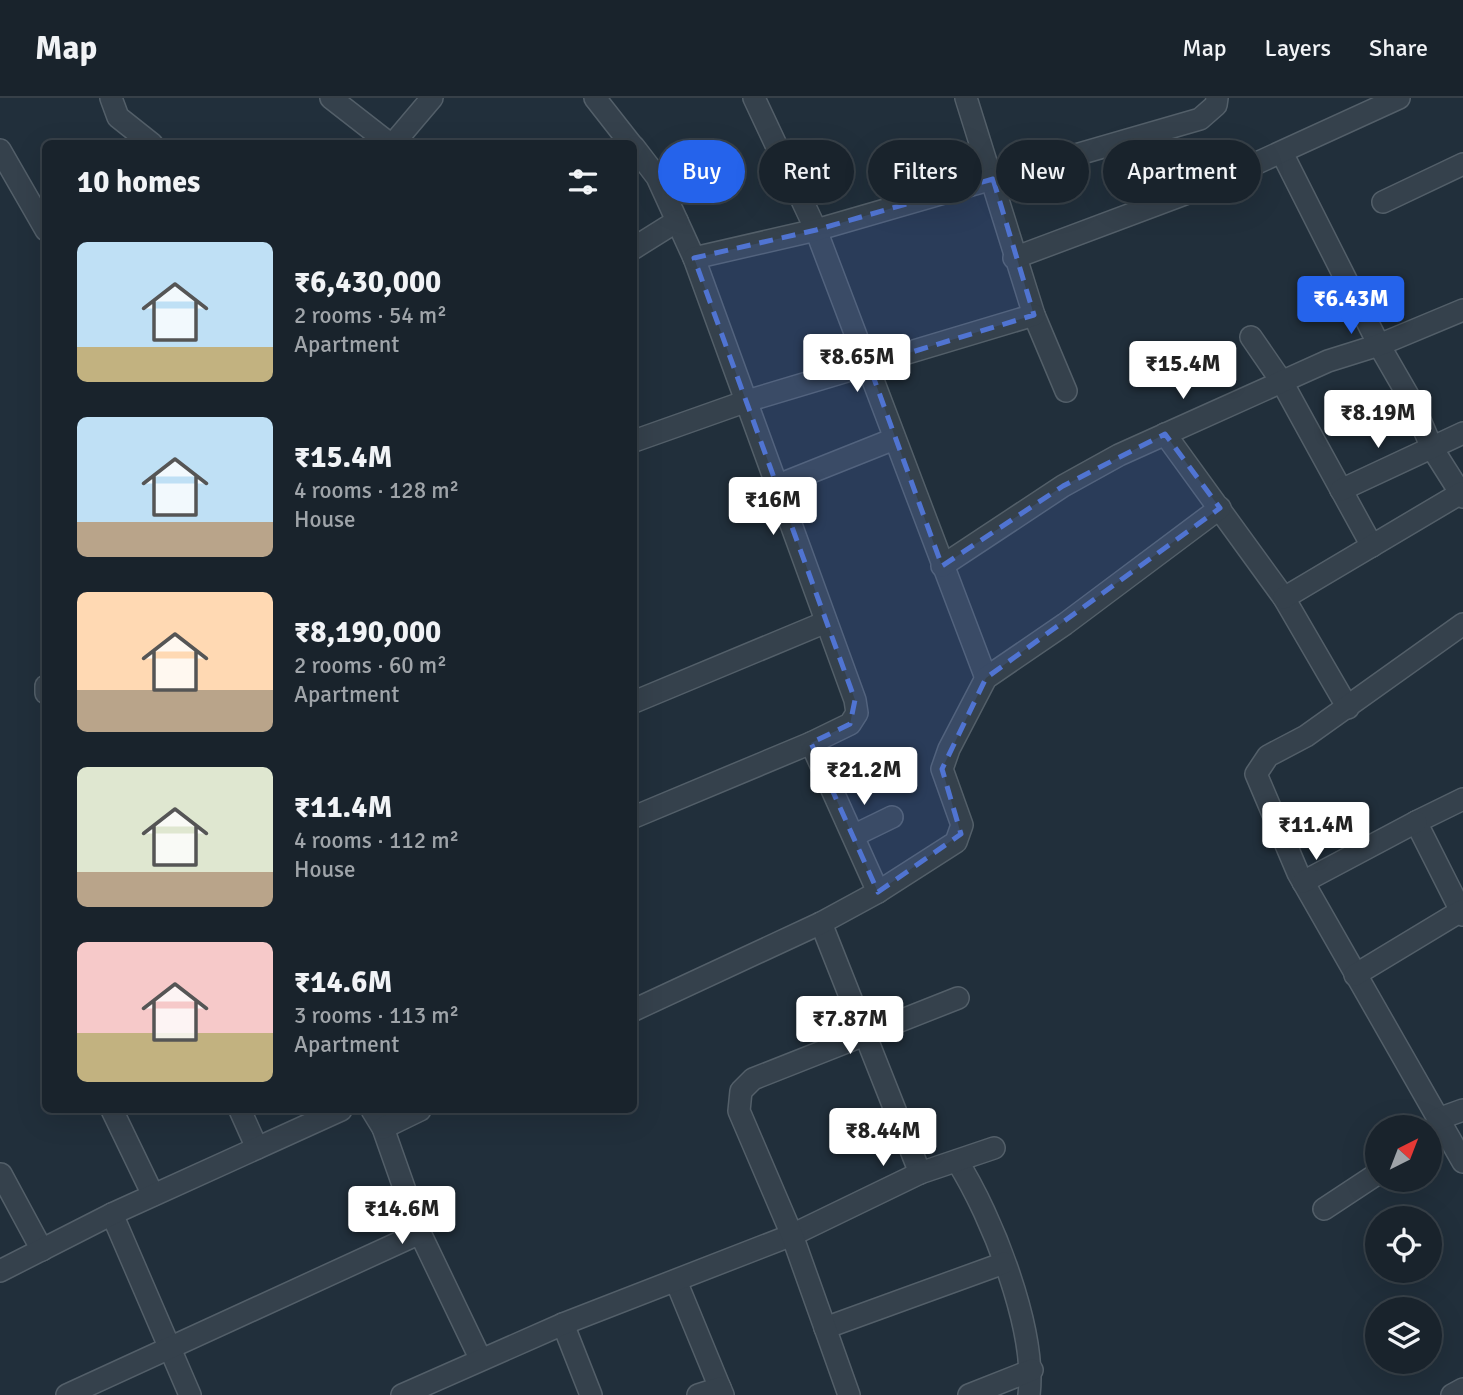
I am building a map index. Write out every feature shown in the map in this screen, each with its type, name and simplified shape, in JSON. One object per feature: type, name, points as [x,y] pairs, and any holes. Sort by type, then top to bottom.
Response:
[{"type":"street","points":[[111,98],[118,117],[147,140]]},
{"type":"street","points":[[331,98],[386,140]]},
{"type":"street","points":[[395,140],[432,98]]},
{"type":"street","points":[[594,98],[628,140]]},
{"type":"street","points":[[754,98],[816,230],[986,678]]},
{"type":"street","points":[[966,98],[993,179],[1014,258],[1034,315],[1066,391]]},
{"type":"street","points":[[694,258],[816,230],[1200,119],[1216,105],[1217,98]]},
{"type":"street","points":[[1014,258],[1209,185],[1399,98]]},
{"type":"street","points":[[0,150],[42,223]]},
{"type":"street","points":[[637,151],[657,177],[694,258],[855,700],[857,713],[850,724],[811,743],[637,816]]},
{"type":"street","points":[[1282,153],[1379,345],[1413,404],[1432,448],[1462,495],[1284,598]]},
{"type":"street","points":[[1383,202],[1463,164]]},
{"type":"street","points":[[637,246],[677,221]]},
{"type":"street","points":[[942,566],[1063,486],[1165,434],[1328,361],[1379,345],[1463,310]]},
{"type":"street","points":[[637,440],[747,401],[1034,315]]},
{"type":"street","points":[[1251,337],[1282,382],[1372,546]]},
{"type":"street","points":[[1341,490],[1463,433]]},
{"type":"street","points":[[1165,434],[1284,598],[1348,708]]},
{"type":"street","points":[[776,486],[894,439]]},
{"type":"street","points":[[637,1009],[821,923],[878,892],[956,842],[962,825],[942,769],[949,749],[986,678],[1065,624],[1220,508]]},
{"type":"street","points":[[637,701],[825,622]]},
{"type":"street","points":[[1430,1115],[1303,882],[1256,774],[1268,756],[1306,736],[1348,708],[1463,624]]},
{"type":"street","points":[[811,743],[855,835],[878,892]]},
{"type":"street","points":[[1303,882],[1463,799]]},
{"type":"street","points":[[855,835],[892,817]]},
{"type":"street","points":[[1355,975],[1462,913],[1416,822]]},
{"type":"street","points":[[821,923],[920,1173]]},
{"type":"street","points":[[849,1395],[792,1236],[739,1111],[741,1091],[753,1079],[958,998]]},
{"type":"street","points":[[1442,1127],[1463,1110]]},
{"type":"street","points":[[113,1113],[152,1195]]},
{"type":"street","points":[[241,1113],[257,1149]]},
{"type":"street","points":[[0,1271],[152,1195],[335,1113]]},
{"type":"street","points":[[374,1113],[383,1128],[419,1233],[480,1358]]},
{"type":"street","points":[[383,1128],[414,1113]]},
{"type":"street","points":[[1442,1135],[1463,1161]]},
{"type":"street","points":[[402,1395],[480,1358],[563,1324],[792,1236],[920,1173],[994,1148]]},
{"type":"street","points":[[957,1161],[979,1196],[1004,1263],[1029,1347],[1032,1370],[1029,1395]]},
{"type":"street","points":[[1,1174],[42,1250]]},
{"type":"street","points":[[1324,1209],[1365,1182]]},
{"type":"street","points":[[112,1214],[190,1395]]},
{"type":"street","points":[[67,1395],[419,1233]]},
{"type":"street","points":[[825,1328],[1004,1263]]},
{"type":"street","points":[[676,1281],[721,1392],[698,1395]]},
{"type":"street","points":[[563,1324],[591,1395]]},
{"type":"street","points":[[969,1395],[1032,1370]]},
{"type":"street","points":[[1452,1395],[1463,1389]]},
{"type":"highlighted area","points":[[993,179],[1034,315],[869,365],[942,566],[1063,486],[1165,434],[1220,508],[986,678],[942,769],[961,834],[878,892],[811,743],[850,724],[855,700],[694,258],[816,230]]}]
